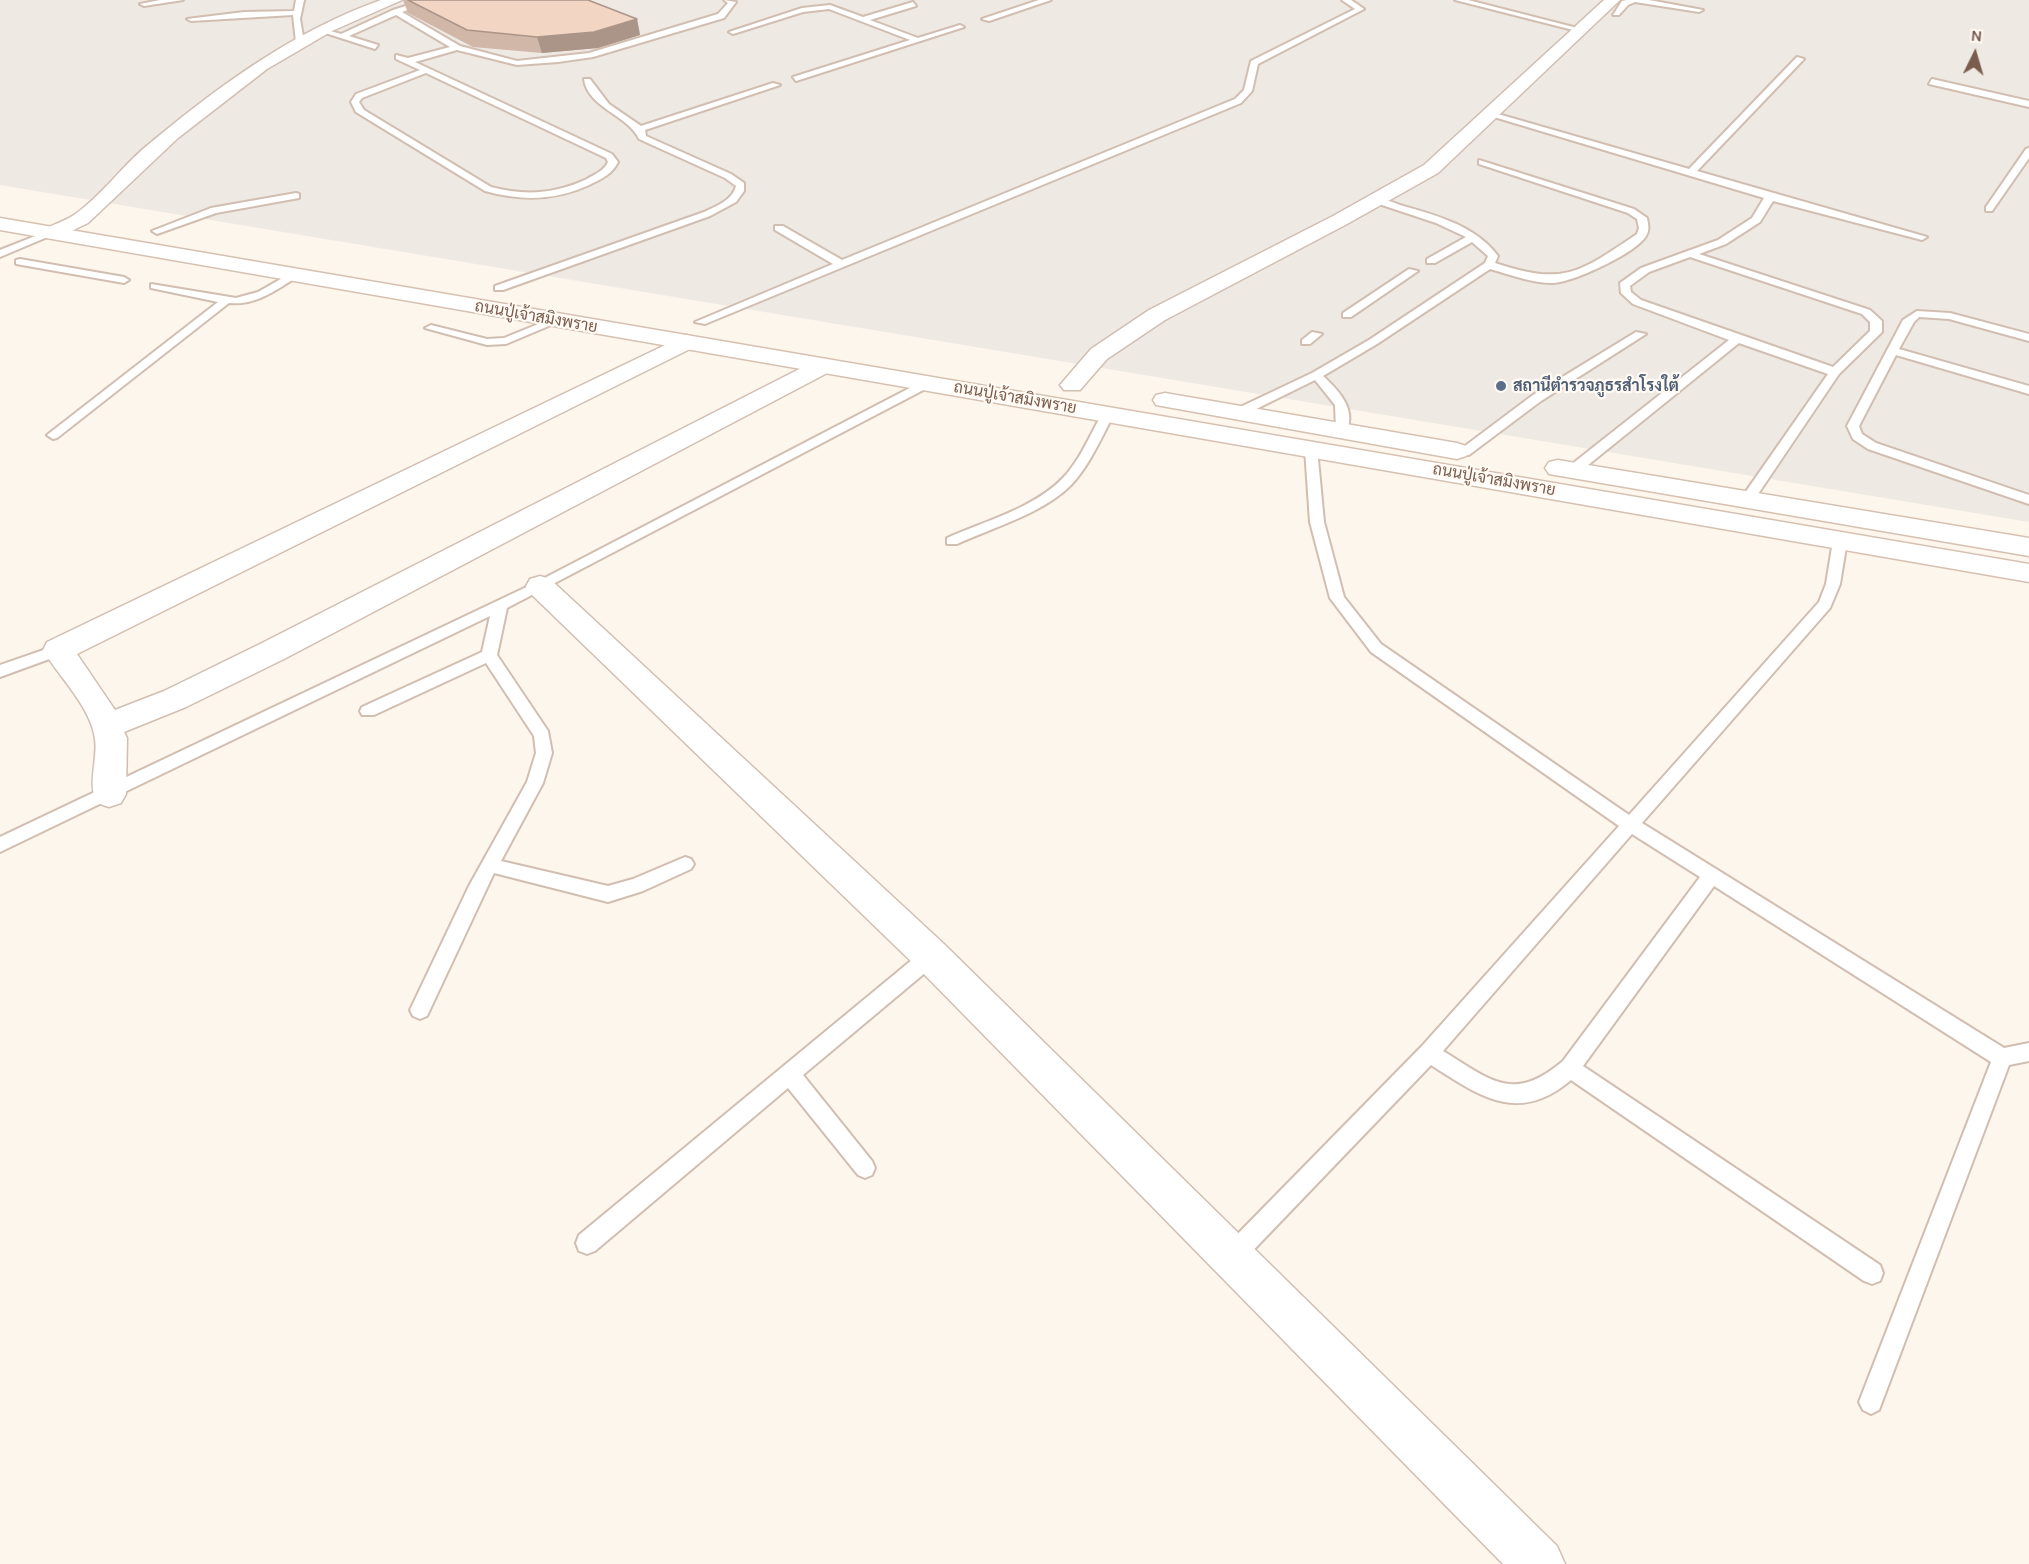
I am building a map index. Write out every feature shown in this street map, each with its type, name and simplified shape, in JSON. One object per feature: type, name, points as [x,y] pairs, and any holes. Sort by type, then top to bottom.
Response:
[{"type":"street","points":[[52,233],[82,219],[143,159],[222,94],[300,42],[354,14],[395,6]]},
{"type":"street","points":[[1069,390],[1099,354],[1157,315],[1431,169],[1451,153],[1458,141],[1581,30],[1615,7]]},
{"type":"street","name":"ถนนปู่เจ้าสมิงพราย","points":[[0,205],[499,288],[694,332],[823,366],[927,383],[1069,390],[1108,414],[1311,449],[1478,460]]},
{"type":"street","name":"ถนนปู่เจ้าสมิงพราย","points":[[0,224],[557,321],[694,332],[748,330]]},
{"type":"street","points":[[110,794],[111,738],[100,710],[58,650],[694,332]]},
{"type":"street","points":[[106,726],[175,699],[273,651],[823,366]]},
{"type":"street","name":"ถนนปู่เจ้าสมิงพราย","points":[[1139,396],[1342,430],[1840,541],[2029,573]]},
{"type":"street","name":"ถนนปู่เจ้าสมิงพราย","points":[[1537,465],[2028,543]]},
{"type":"street","points":[[540,586],[931,956],[1539,1564]]},
{"type":"lane","points":[[144,4],[179,0]]},
{"type":"lane","points":[[300,0],[298,13],[300,42]]},
{"type":"lane","points":[[341,37],[395,6],[432,0]]},
{"type":"lane","points":[[395,6],[457,48],[518,63],[590,55],[661,34],[721,16],[730,8],[732,2],[728,0]]},
{"type":"lane","points":[[986,19],[1047,0]]},
{"type":"lane","points":[[694,332],[842,265],[1238,101],[1248,91],[1254,63],[1360,9],[1346,0]]},
{"type":"lane","points":[[1459,0],[1581,30]]},
{"type":"lane","points":[[1615,7],[1634,0],[1699,10]]},
{"type":"lane","points":[[864,19],[913,4]]},
{"type":"lane","points":[[733,32],[816,7],[841,10],[917,40]]},
{"type":"lane","points":[[191,19],[244,14],[298,13]]},
{"type":"lane","points":[[796,79],[960,27]]},
{"type":"lane","points":[[320,30],[375,47]]},
{"type":"lane","points":[[651,30],[661,34]]},
{"type":"lane","points":[[408,61],[457,48]]},
{"type":"lane","points":[[399,57],[408,61],[609,156],[613,162],[609,170],[554,195],[511,197],[488,189],[360,112],[355,102],[359,96],[427,70]]},
{"type":"lane","points":[[1691,172],[1800,59]]},
{"type":"lane","points":[[499,288],[707,214],[733,201],[740,192],[741,185],[728,176],[642,137],[640,129],[606,106],[587,81]]},
{"type":"lane","points":[[1932,81],[2029,104]]},
{"type":"lane","points":[[640,129],[776,85]]},
{"type":"lane","points":[[1488,114],[1770,197],[1922,237]]},
{"type":"lane","points":[[1989,209],[2029,151]]},
{"type":"lane","points":[[1482,162],[1631,211],[1642,218],[1644,228],[1641,236],[1592,270],[1567,280],[1541,280],[1489,265]]},
{"type":"lane","points":[[157,231],[214,210],[297,196]]},
{"type":"lane","points":[[1770,197],[1756,220],[1722,243],[1645,270],[1624,285],[1626,293],[1637,302],[1835,372]]},
{"type":"lane","points":[[1238,413],[1316,375],[1373,342],[1489,265],[1493,256],[1486,245],[1473,237],[1376,200]]},
{"type":"lane","points":[[779,228],[842,265]]},
{"type":"lane","points":[[0,254],[52,233]]},
{"type":"lane","points":[[1431,261],[1473,237]]},
{"type":"lane","points":[[1690,254],[1866,312],[1876,321],[1876,332],[1835,372],[1747,500]]},
{"type":"lane","points":[[20,262],[124,280]]},
{"type":"lane","points":[[1347,315],[1413,271]]},
{"type":"lane","points":[[155,286],[236,302],[254,298],[292,274]]},
{"type":"lane","points":[[53,435],[227,300]]},
{"type":"lane","points":[[2029,338],[1950,316],[1917,314],[1909,320],[1852,426],[1857,436],[1872,446],[2029,500]]},
{"type":"lane","points":[[431,328],[487,342],[506,341],[557,321]]},
{"type":"lane","points":[[1305,342],[1316,334]]},
{"type":"lane","points":[[1478,460],[1537,398],[1640,334]]},
{"type":"lane","points":[[1572,471],[1737,339]]},
{"type":"lane","points":[[1893,351],[2029,390]]},
{"type":"lane","points":[[1316,375],[1338,397],[1345,413],[1342,430]]},
{"type":"lane","points":[[0,845],[540,586],[927,383]]},
{"type":"lane","points":[[952,541],[1047,496],[1065,483],[1077,469],[1108,414]]},
{"type":"lane","points":[[1311,449],[1317,522],[1337,598],[1376,648],[1630,825],[2002,1058],[2024,1051],[2029,1052]]},
{"type":"lane","points":[[1231,1257],[1429,1053],[1825,604],[1833,584],[1840,541]]},
{"type":"lane","points":[[420,1010],[489,865],[535,783],[544,753],[542,735],[489,655],[500,605]]},
{"type":"lane","points":[[0,671],[58,650]]},
{"type":"lane","points":[[368,711],[489,655]]},
{"type":"lane","points":[[489,865],[608,894],[638,886],[685,864]]},
{"type":"lane","points":[[1429,1053],[1500,1094],[1527,1096],[1553,1086],[1570,1068],[1712,875]]},
{"type":"lane","points":[[587,1243],[931,956]]},
{"type":"lane","points":[[1871,1402],[2002,1058]]},
{"type":"lane","points":[[1570,1068],[1872,1273]]},
{"type":"lane","points":[[790,1074],[865,1168]]},
{"type":"shaded area","points":[[0,0],[2029,0],[2029,522],[0,185]]},
{"type":"building","points":[[408,0],[588,0],[637,19],[594,32],[537,37],[467,30]]},
{"type":"place","name":"สถานีตำรวจภูธรสำโรงใต้","points":[[1501,386]]}]
